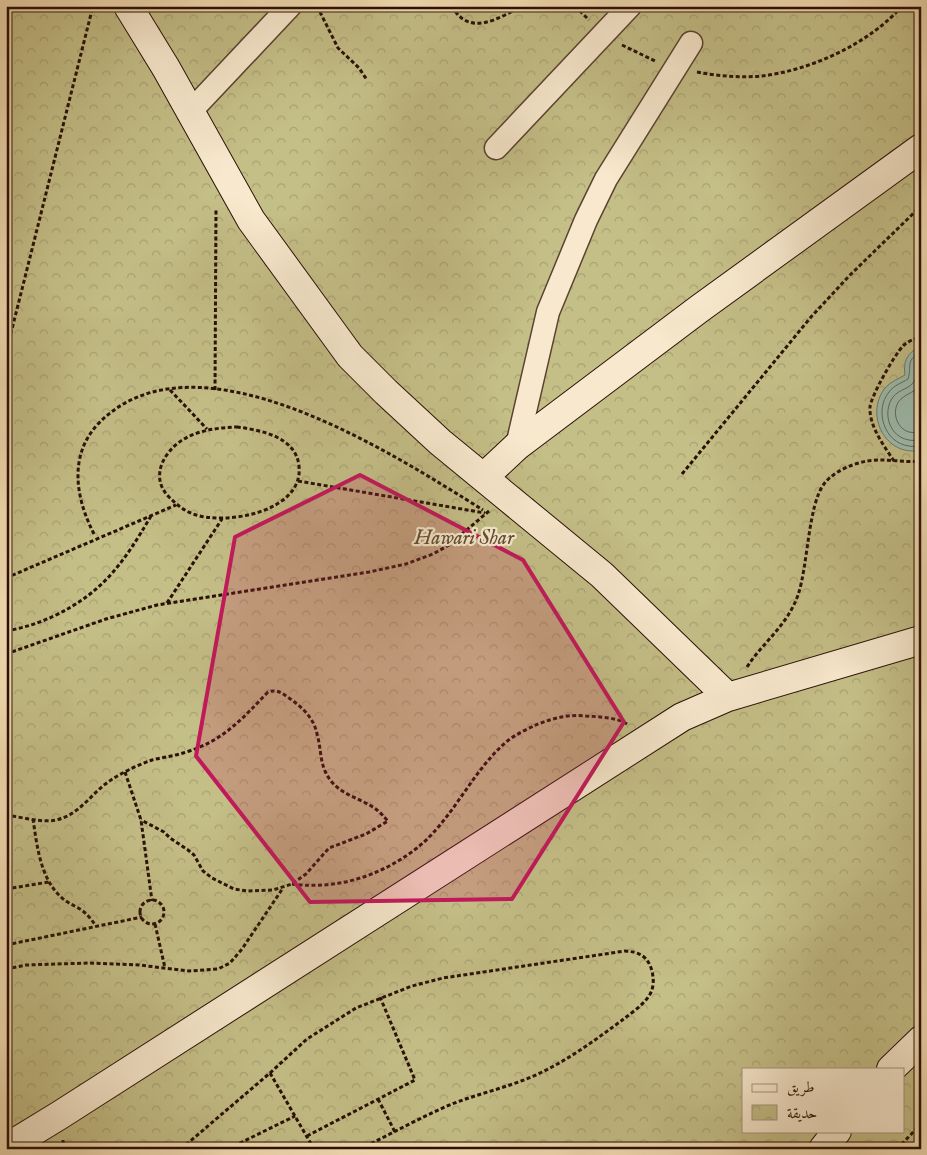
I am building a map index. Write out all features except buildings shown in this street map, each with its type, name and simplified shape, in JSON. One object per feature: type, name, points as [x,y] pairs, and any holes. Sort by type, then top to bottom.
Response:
[{"type":"street","points":[[128,6],[191,111],[251,220],[350,356],[492,495],[602,574],[728,696]]},
{"type":"street","points":[[191,111],[290,6]]},
{"type":"street","points":[[496,148],[630,6]]},
{"type":"street","points":[[492,495],[518,446],[548,312],[586,220],[606,179],[691,43]]},
{"type":"street","points":[[518,446],[699,309],[921,148]]},
{"type":"street","points":[[6,1148],[69,1110],[682,717],[728,696],[921,640]]},
{"type":"street","points":[[892,1068],[921,1040]]},
{"type":"street","points":[[823,1149],[836,1132]]},
{"type":"path","points":[[6,353],[93,6]]},
{"type":"path","points":[[316,6],[338,48],[359,68],[367,80]]},
{"type":"path","points":[[452,6],[460,17],[472,24],[495,20],[522,6]]},
{"type":"path","points":[[575,6],[584,16],[614,40],[648,58],[685,71],[723,76],[762,76],[800,68],[837,54],[870,34],[902,6]]},
{"type":"path","points":[[682,474],[811,317],[849,276],[921,206]]},
{"type":"path","points":[[215,390],[216,208]]},
{"type":"path","points":[[894,461],[879,436],[870,408],[881,382],[904,345],[921,337]]},
{"type":"path","points":[[94,534],[82,507],[77,480],[79,464],[89,437],[100,422],[117,407],[145,394],[170,389],[227,391],[285,405],[363,440],[404,463],[492,495]]},
{"type":"path","points":[[170,389],[207,429]]},
{"type":"path","points":[[237,427],[251,429],[285,442],[293,449],[299,465],[298,481],[289,494],[266,510],[242,517],[223,518],[194,514],[176,505],[165,494],[160,483],[159,472],[163,460],[178,444],[207,429],[237,427]]},
{"type":"path","points":[[728,696],[752,660],[781,627],[792,610],[803,575],[817,499],[823,485],[829,478],[855,464],[882,459],[894,461],[921,460]]},
{"type":"path","points":[[298,481],[492,495]]},
{"type":"path","points":[[6,654],[106,619],[167,604],[360,574],[406,564],[433,554],[449,545],[492,495]]},
{"type":"path","points":[[6,578],[176,505]]},
{"type":"path","points":[[6,631],[46,619],[71,607],[94,592],[108,579],[126,556],[151,516]]},
{"type":"path","points":[[167,604],[223,518]]},
{"type":"path","points":[[6,815],[54,820],[69,815],[81,807],[104,785],[125,772],[152,760],[186,752],[214,740],[233,727],[268,692],[278,691],[285,694],[306,712],[311,719],[318,734],[323,768],[332,783],[347,795],[376,809],[388,821],[366,834],[329,848],[306,874],[284,888],[247,891],[234,889],[222,884],[203,871],[194,855],[188,850],[164,832],[141,820]]},
{"type":"path","points":[[292,884],[330,886],[345,883],[364,877],[402,858],[417,848],[432,834],[495,753],[506,742],[534,726],[562,716],[578,715],[609,718],[627,724],[641,743]]},
{"type":"path","points":[[125,772],[141,820],[152,901]]},
{"type":"path","points":[[33,819],[39,852],[49,882],[59,896],[84,912],[97,927]]},
{"type":"path","points":[[6,889],[49,882]]},
{"type":"path","points":[[6,970],[26,965],[89,963],[139,965],[189,971],[218,969],[230,963],[284,888]]},
{"type":"path","points":[[148,901],[152,901],[160,903],[164,910],[163,917],[155,924],[147,923],[142,918],[142,906],[148,901]]},
{"type":"path","points":[[6,945],[142,918]]},
{"type":"path","points":[[155,924],[165,968]]},
{"type":"path","points":[[181,1149],[307,1039],[356,1008],[380,998],[412,986],[443,978],[624,951],[636,952],[644,956],[648,961],[654,980],[649,997],[640,1006],[572,1056],[508,1086],[450,1105],[360,1149]]},
{"type":"path","points":[[307,1136],[415,1080],[380,998]]},
{"type":"path","points":[[270,1073],[314,1149]]},
{"type":"path","points":[[378,1099],[395,1132]]},
{"type":"path","points":[[228,1149],[295,1116]]},
{"type":"path","points":[[897,1149],[921,1124]]},
{"type":"highlighted area","points":[[360,475],[523,560],[624,722],[512,899],[310,902],[196,756],[235,537]]},
{"type":"green space","name":"Hawari Shar","points":[[6,6],[921,6],[921,1149],[6,1149]]},
{"type":"water","points":[[921,346],[921,450],[909,451],[889,441],[882,432],[878,422],[877,410],[879,399],[885,388],[905,375],[905,362],[907,358]]}]
